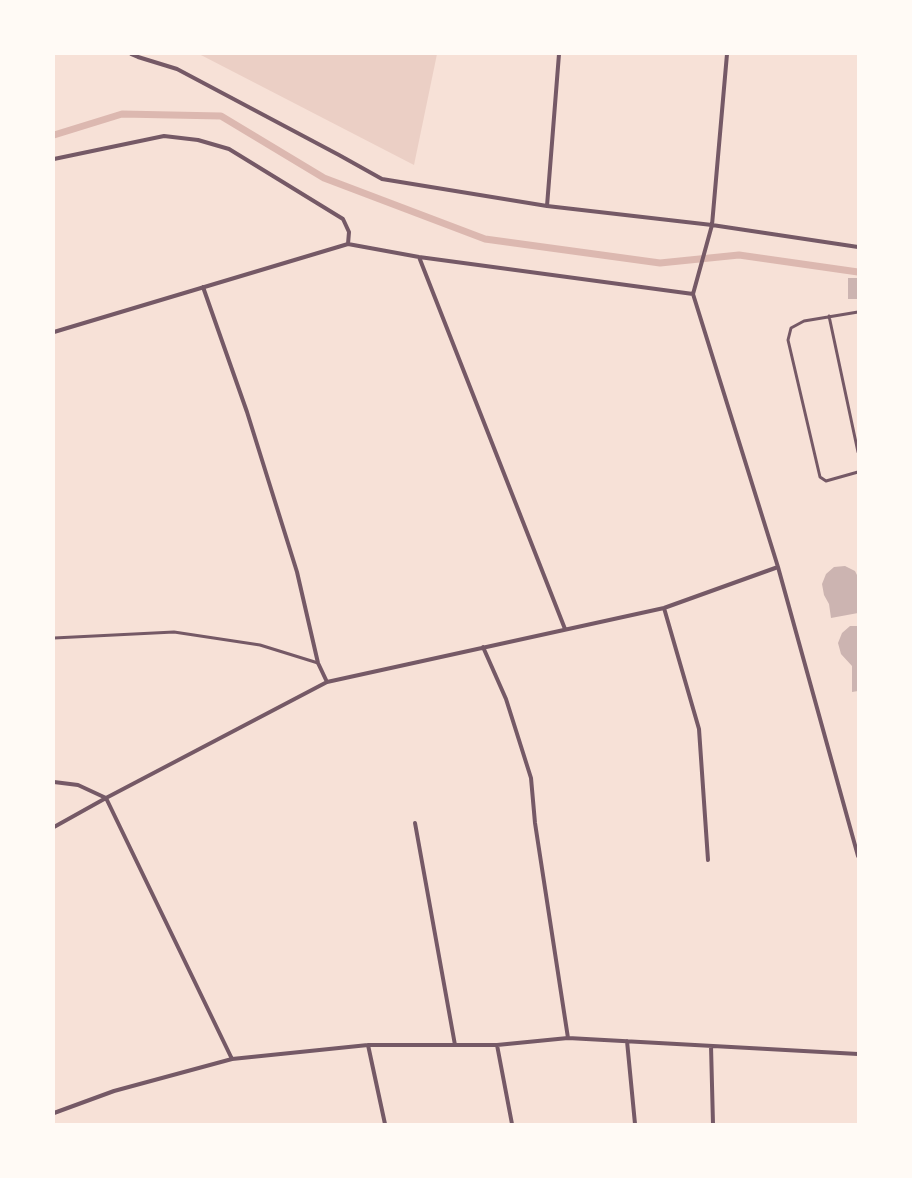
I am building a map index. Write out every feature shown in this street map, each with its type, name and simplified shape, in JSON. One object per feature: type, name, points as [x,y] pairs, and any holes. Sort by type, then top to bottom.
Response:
[{"type":"street","points":[[130,54],[138,58],[177,69],[340,155],[382,180],[547,206],[712,225],[858,247]]},
{"type":"street","points":[[547,206],[559,54]]},
{"type":"street","points":[[726,54],[712,225],[693,294],[778,568],[858,856]]},
{"type":"street","points":[[54,159],[164,136],[198,140],[229,149],[343,219],[349,232],[348,244]]},
{"type":"street","points":[[54,332],[348,244],[419,257],[693,294]]},
{"type":"street","points":[[419,257],[565,629]]},
{"type":"street","points":[[203,287],[247,412],[297,572],[318,663],[328,682]]},
{"type":"street","points":[[54,827],[106,798],[328,682],[664,608],[778,568]]},
{"type":"street","points":[[664,608],[699,730],[708,860]]},
{"type":"street","points":[[483,647],[506,699],[531,778],[537,831],[568,1038]]},
{"type":"street","points":[[54,782],[78,785],[106,798],[232,1059]]},
{"type":"street","points":[[415,823],[455,1044]]},
{"type":"street","points":[[54,1113],[114,1091],[232,1059],[368,1044],[497,1044],[568,1038],[858,1054]]},
{"type":"street","points":[[627,1041],[635,1124]]},
{"type":"street","points":[[368,1044],[385,1124]]},
{"type":"street","points":[[497,1044],[512,1124]]},
{"type":"street","points":[[711,1046],[712,1124]]},
{"type":"lane","points":[[858,312],[804,320],[791,328],[788,340],[820,477],[826,481],[858,472]]},
{"type":"lane","points":[[829,316],[858,452]]},
{"type":"lane","points":[[54,638],[174,632],[260,645],[318,663]]},
{"type":"shaded area","points":[[199,54],[437,54],[414,165]]},
{"type":"building","points":[[848,278],[858,278],[858,299],[848,299]]},
{"type":"building","points":[[845,566],[855,571],[858,577],[858,613],[831,618],[829,604],[824,595],[822,584],[826,574],[834,567]]},
{"type":"building","points":[[850,626],[858,626],[858,691],[852,692],[852,666],[841,654],[838,643],[842,633]]},
{"type":"waterway","points":[[54,135],[122,114],[221,116],[324,178],[485,239],[660,263],[739,255],[858,272]]}]
